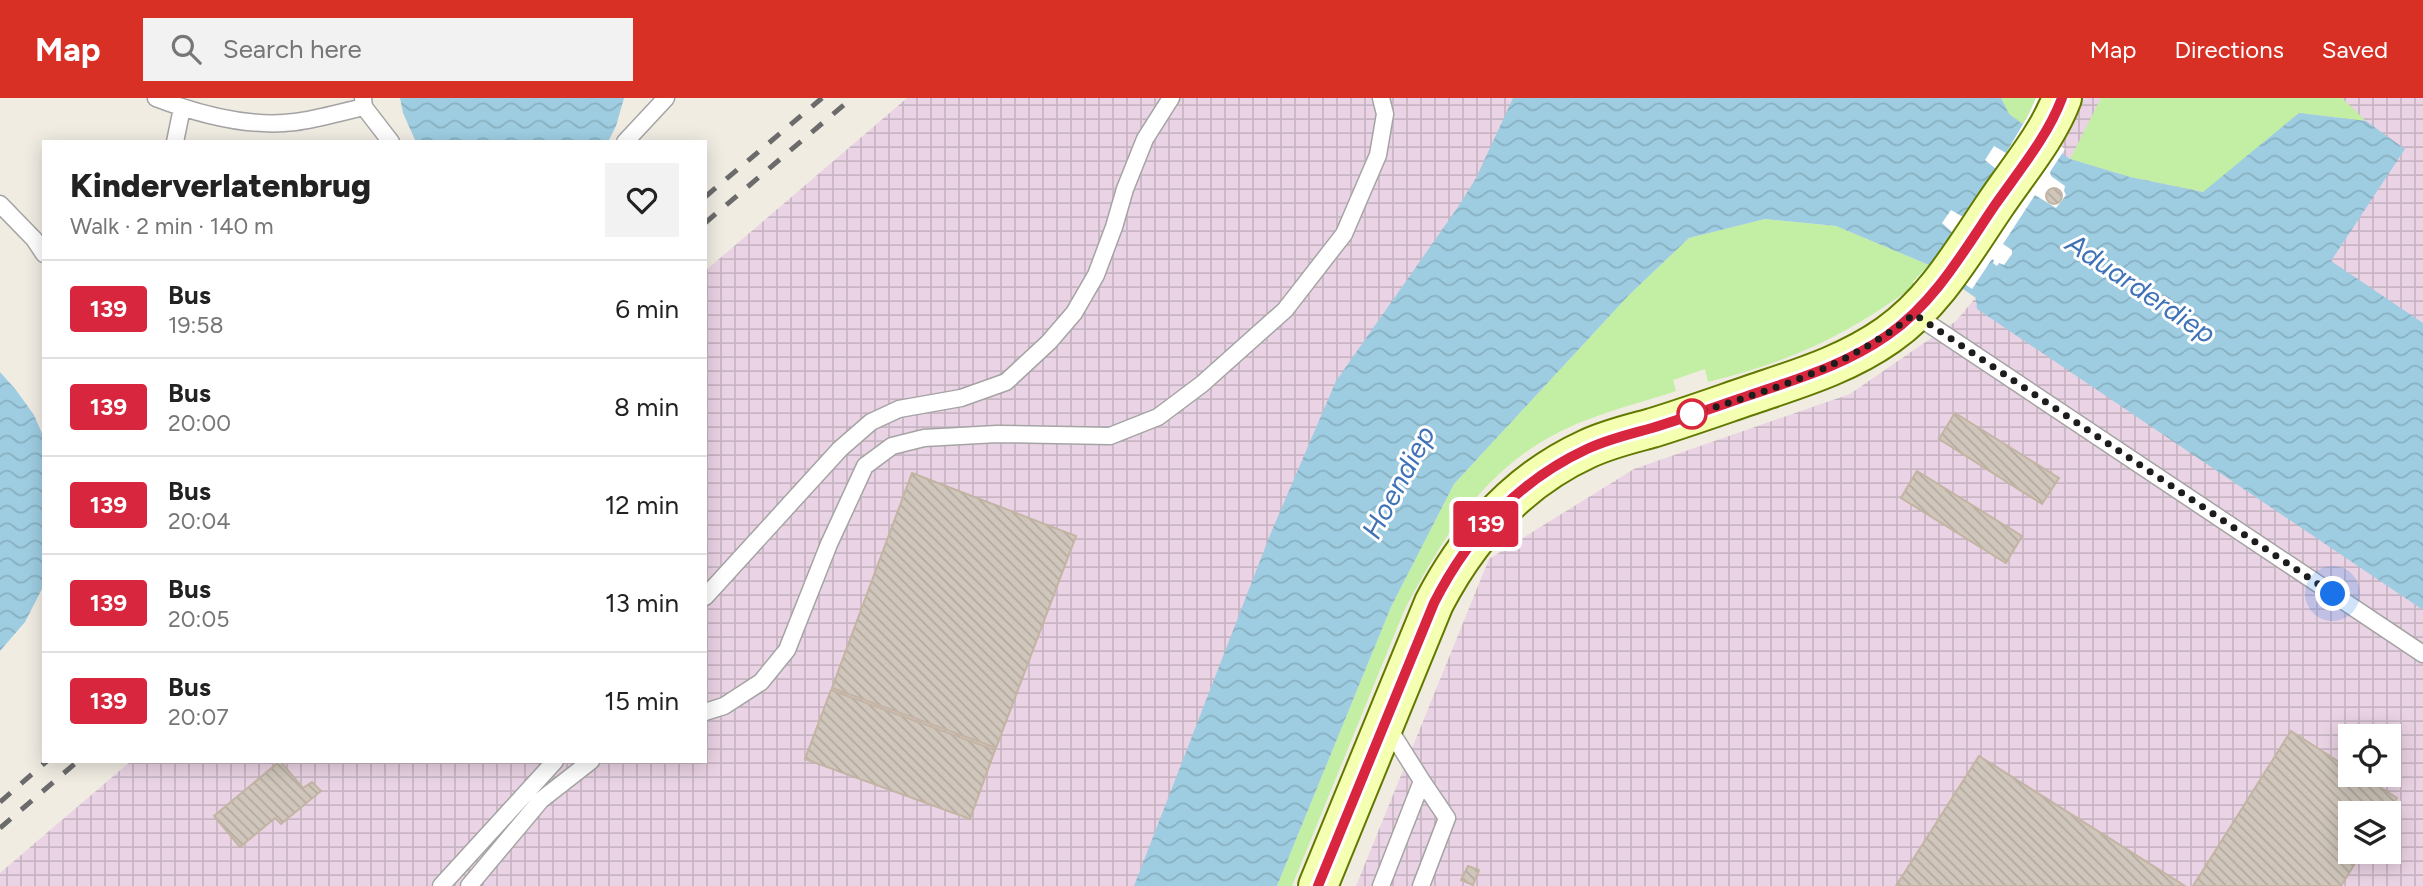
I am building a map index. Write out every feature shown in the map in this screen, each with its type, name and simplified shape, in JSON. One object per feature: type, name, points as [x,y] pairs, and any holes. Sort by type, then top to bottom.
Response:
[{"type":"main road","points":[[1318,886],[1434,603],[1452,569],[1474,537],[1530,483],[1588,448],[1806,377],[1833,366],[1888,335],[1914,314],[1941,286],[2043,134],[2062,98]]},
{"type":"lane","points":[[156,98],[182,108],[248,122],[293,122],[364,102],[390,140]]},
{"type":"lane","points":[[627,140],[666,98]]},
{"type":"lane","points":[[707,595],[840,449],[871,422],[899,409],[961,398],[1006,382],[1049,342],[1074,313],[1096,275],[1145,139],[1171,98]]},
{"type":"lane","points":[[707,711],[724,706],[761,682],[787,650],[829,544],[865,466],[892,446],[924,438],[997,434],[1110,436],[1158,416],[1202,384],[1285,310],[1344,234],[1378,155],[1385,114],[1381,98]]},
{"type":"lane","points":[[175,140],[182,108]]},
{"type":"lane","points":[[0,204],[42,251]]},
{"type":"lane","points":[[1914,314],[2423,654]]},
{"type":"lane","points":[[1384,721],[1447,818],[1421,886]]},
{"type":"lane","points":[[441,886],[553,763]]},
{"type":"lane","points":[[469,886],[541,800],[588,763]]},
{"type":"lane","points":[[1381,886],[1422,780]]},
{"type":"shaded area","points":[[907,98],[1535,98],[1141,886],[0,886],[0,873],[129,763],[707,763],[707,269]]},
{"type":"shaded area","points":[[1988,98],[2423,98],[2423,886],[1356,886],[1489,559],[1634,469],[1850,394],[1956,321],[2042,219]]},
{"type":"green space","points":[[2001,98],[2037,98],[2023,124],[2009,114]]},
{"type":"green space","points":[[2101,98],[2342,98],[2366,121],[2299,113],[2204,192],[2130,177],[2070,159]]},
{"type":"green space","points":[[1765,219],[1836,226],[1929,265],[1913,282],[1915,285],[1890,303],[1817,345],[1766,365],[1708,382],[1705,369],[1673,380],[1676,391],[1595,417],[1552,436],[1498,475],[1456,524],[1420,580],[1404,611],[1292,886],[1277,886],[1391,607],[1454,484],[1629,295],[1689,238]]},
{"type":"water","points":[[400,98],[624,98],[609,140],[415,140],[403,113]]},
{"type":"water","points":[[1513,98],[2001,98],[2009,114],[2070,159],[2130,177],[2203,192],[2299,113],[2366,121],[2405,149],[2331,261],[2423,323],[2423,610],[1977,309],[1976,298],[1929,265],[1836,226],[1765,219],[1689,238],[1629,295],[1454,484],[1391,607],[1277,886],[1134,886],[1270,535],[1336,381],[1458,207],[1476,178]]},
{"type":"water","points":[[0,372],[34,415],[42,433],[42,589],[25,622],[0,651]]},
{"type":"pier","points":[[2036,98],[2039,98],[2027,123],[2065,149],[2050,172],[2051,176],[2065,186],[2066,195],[2056,208],[2035,195],[2003,244],[2012,250],[2012,254],[2004,265],[1999,263],[1997,266],[1992,259],[1972,289],[1934,263],[1915,285],[1913,282],[1953,233],[1942,223],[1951,210],[1963,217],[1996,169],[1985,160],[1994,146],[2006,153]]},
{"type":"building","points":[[2054,188],[2060,190],[2060,202],[2054,204],[2048,202],[2046,196],[2048,190]]},
{"type":"building","points":[[1955,413],[2059,478],[2042,504],[1939,439]]},
{"type":"building","points":[[1917,471],[2022,536],[2006,563],[1901,498]]},
{"type":"building","points":[[912,473],[1076,536],[996,748],[832,688]]},
{"type":"building","points":[[831,690],[995,750],[970,819],[805,759]]},
{"type":"building","points":[[2291,731],[2338,761],[2338,787],[2380,787],[2397,798],[2395,801],[2338,801],[2338,864],[2355,864],[2341,886],[2193,886]]},
{"type":"building","points":[[1979,756],[2185,886],[1896,886]]},
{"type":"building","points":[[278,763],[282,763],[303,788],[312,782],[321,791],[281,824],[275,818],[240,847],[214,816]]},
{"type":"building","points":[[1468,866],[1479,870],[1473,885],[1461,880]]},
{"type":"railway","points":[[707,195],[822,98]]},
{"type":"railway","points":[[707,221],[852,98]]},
{"type":"railway","points":[[0,802],[45,763]]},
{"type":"railway","points":[[0,828],[76,763]]},
{"type":"bus line","name":"139","points":[[1318,886],[1434,603],[1452,569],[1474,537],[1500,508],[1530,483],[1588,448],[1806,377],[1833,366],[1888,335],[1914,314],[1941,286],[2043,134],[2062,98]]},
{"type":"route","points":[[1692,414],[1833,366],[1888,335],[1914,314],[2333,594]]},
{"type":"water label","name":"Aduarderdiep","points":[[2141,288]]},
{"type":"water label","name":"Hoendiep","points":[[1398,482]]}]
